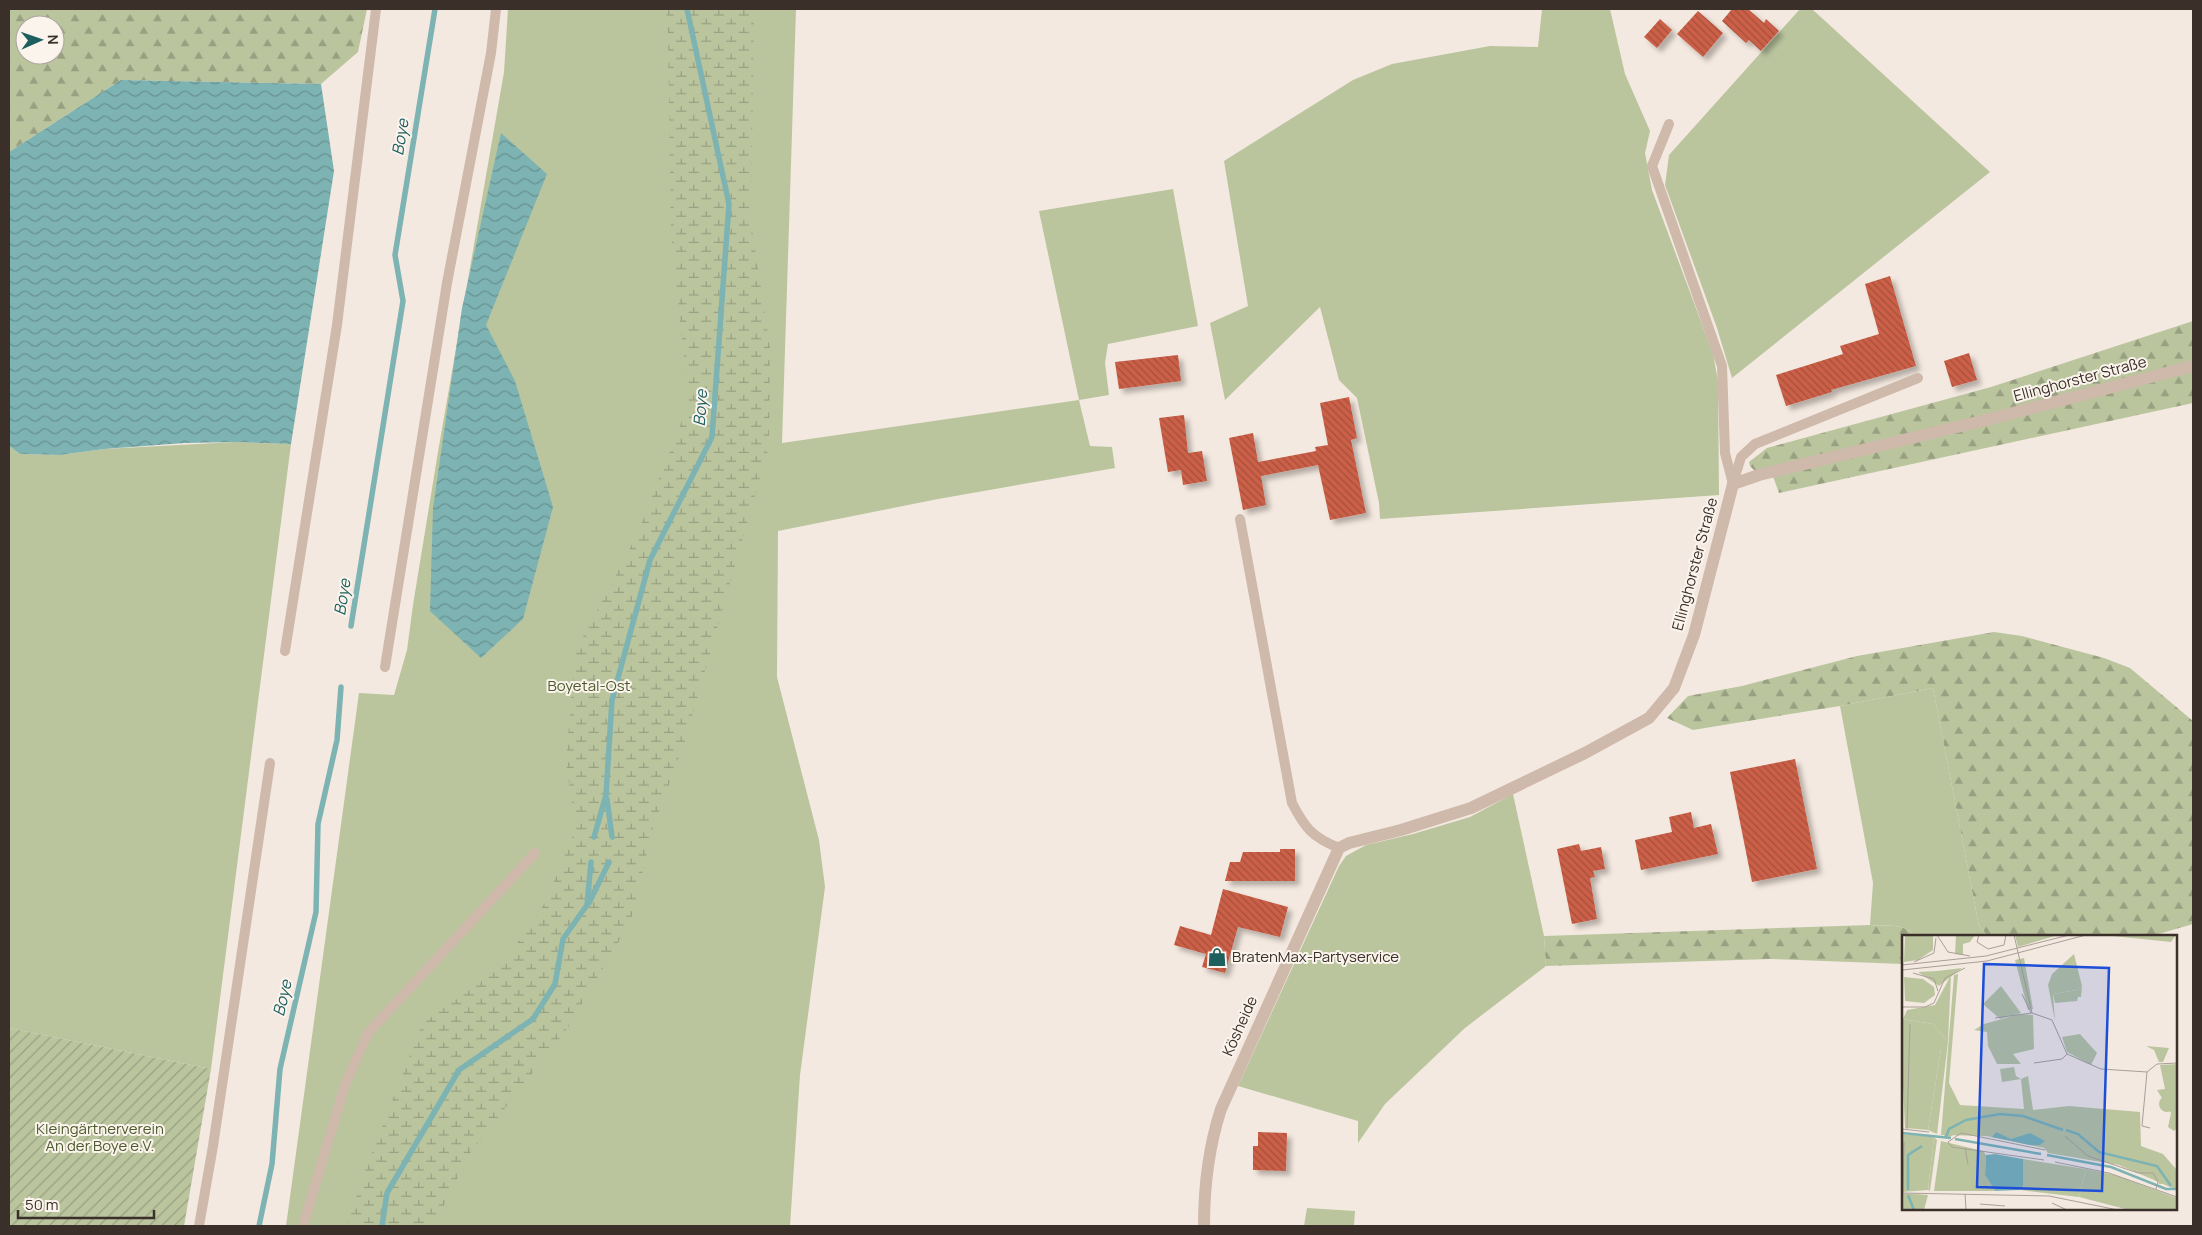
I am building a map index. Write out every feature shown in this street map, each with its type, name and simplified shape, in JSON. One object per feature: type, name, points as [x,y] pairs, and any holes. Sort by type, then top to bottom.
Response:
[{"type":"street","name":"Ellinghorster Straße","points":[[1339,848],[1349,843],[1401,830],[1471,808],[1585,753],[1649,718],[1674,688],[1694,635],[1733,484],[1758,475],[1990,419],[2193,366]]},
{"type":"street","name":"Kösheide","points":[[1204,1226],[1204,1187],[1208,1154],[1220,1109],[1339,848]]},
{"type":"lane","points":[[285,651],[338,325],[376,9]]},
{"type":"lane","points":[[385,667],[447,283],[491,53],[496,9]]},
{"type":"lane","points":[[1668,124],[1652,166],[1722,366],[1725,453],[1733,484]]},
{"type":"lane","points":[[1733,484],[1741,457],[1755,444],[1918,378]]},
{"type":"lane","points":[[1240,519],[1292,803],[1310,832],[1321,841],[1339,848]]},
{"type":"lane","points":[[199,1226],[270,763]]},
{"type":"lane","points":[[302,1226],[345,1085],[368,1033],[535,853]]},
{"type":"green space","points":[[9,9],[367,9],[358,52],[321,84],[121,80],[9,152]]},
{"type":"green space","name":"Boyetal-Ost","points":[[508,9],[796,9],[782,443],[1079,400],[1090,446],[1112,447],[1115,468],[938,499],[778,531],[777,677],[819,840],[825,887],[800,1075],[790,1226],[286,1226],[359,693],[394,695],[407,650],[438,452],[504,72]]},
{"type":"green space","name":"Boyetal-Ost","points":[[666,9],[754,9],[751,221],[770,348],[769,446],[685,741],[652,831],[631,921],[567,1029],[470,1153],[434,1226],[347,1226],[363,1176],[422,1024],[500,968],[545,903],[576,828],[566,763],[575,652],[637,535],[689,403],[671,235]]},
{"type":"green space","points":[[1542,9],[1610,9],[1625,74],[1650,131],[1645,153],[1652,190],[1713,354],[1718,381],[1719,495],[1380,519],[1379,503],[1357,398],[1339,380],[1320,307],[1225,400],[1210,323],[1248,306],[1224,161],[1353,80],[1392,64],[1490,46],[1538,47]]},
{"type":"green space","points":[[1800,9],[1812,9],[1990,172],[1732,378],[1717,328],[1665,185],[1669,155]]},
{"type":"green space","points":[[1173,189],[1198,326],[1108,344],[1105,363],[1109,395],[1079,400],[1039,211]]},
{"type":"green space","points":[[2193,321],[2193,403],[1779,493],[1770,468],[1755,471],[1750,466],[1749,462],[1767,448],[1991,387]]},
{"type":"green space","points":[[235,442],[291,444],[211,1069],[9,1028],[9,446],[20,454],[60,455],[104,449]]},
{"type":"green space","points":[[1994,632],[2022,636],[2104,658],[2130,668],[2193,721],[2193,924],[2155,935],[1987,935],[1979,926],[1933,688],[1840,706],[1693,730],[1667,718],[1688,696],[1742,686],[1857,656]]},
{"type":"green space","points":[[1933,688],[1979,926],[1987,935],[1913,935],[1901,927],[1870,925],[1873,883],[1840,706]]},
{"type":"green space","points":[[1513,794],[1544,936],[1546,966],[1465,1028],[1385,1104],[1358,1143],[1358,1121],[1238,1086],[1339,866],[1346,856],[1366,845],[1413,834],[1470,817]]},
{"type":"green space","points":[[1870,925],[1901,927],[1913,935],[1902,935],[1902,964],[1771,959],[1546,966],[1544,936]]},
{"type":"green space","name":"Kleingärtnerverein An der Boye e.V.","points":[[9,1028],[211,1069],[184,1226],[9,1226]]},
{"type":"green space","points":[[1307,1208],[1355,1211],[1354,1226],[1304,1226]]},
{"type":"water","points":[[121,80],[321,84],[334,171],[291,444],[185,443],[104,449],[60,455],[20,454],[9,446],[9,152]]},
{"type":"water","points":[[501,133],[547,174],[486,325],[515,381],[553,507],[523,619],[481,658],[430,611],[433,508],[462,308]]},
{"type":"building","points":[[1732,9],[1748,9],[1764,23],[1766,19],[1779,31],[1761,51],[1749,40],[1746,43],[1722,21]]},
{"type":"building","points":[[1698,11],[1723,33],[1703,57],[1677,34]]},
{"type":"building","points":[[1660,19],[1672,30],[1657,48],[1644,37]]},
{"type":"building","points":[[1890,276],[1916,366],[1831,390],[1832,392],[1786,406],[1776,375],[1843,354],[1840,346],[1879,334],[1865,284]]},
{"type":"building","points":[[1969,353],[1977,380],[1952,387],[1944,361]]},
{"type":"building","points":[[1178,355],[1181,381],[1119,389],[1115,362]]},
{"type":"building","points":[[1349,397],[1357,438],[1351,440],[1366,513],[1330,520],[1318,465],[1261,476],[1266,505],[1243,510],[1229,438],[1253,433],[1258,462],[1316,451],[1315,447],[1328,445],[1320,403]]},
{"type":"building","points":[[1184,415],[1188,453],[1202,451],[1207,481],[1183,485],[1181,470],[1168,472],[1159,418]]},
{"type":"building","points":[[1795,759],[1817,869],[1752,882],[1730,772]]},
{"type":"building","points":[[1691,812],[1694,828],[1711,824],[1718,854],[1641,870],[1635,840],[1672,832],[1669,817]]},
{"type":"building","points":[[1579,844],[1581,851],[1601,847],[1605,869],[1593,871],[1595,877],[1590,878],[1597,919],[1572,924],[1557,849]]},
{"type":"building","points":[[1280,849],[1295,849],[1295,881],[1225,881],[1230,862],[1240,862],[1243,852],[1280,852]]},
{"type":"building","points":[[1223,889],[1288,907],[1280,937],[1238,927],[1225,973],[1202,967],[1206,954],[1174,945],[1180,926],[1211,935]]},
{"type":"building","points":[[1258,1132],[1287,1133],[1286,1171],[1253,1170],[1253,1146],[1258,1146]]},
{"type":"waterway","name":"Boye","points":[[351,626],[403,301],[395,255],[435,9]]},
{"type":"waterway","name":"Boye","points":[[594,837],[606,795],[612,700],[650,560],[712,437],[729,204],[687,9]]},
{"type":"waterway","name":"Boye","points":[[259,1226],[272,1164],[280,1069],[316,912],[318,824],[337,740],[341,687]]},
{"type":"waterway","name":"Boye","points":[[607,799],[612,837]]},
{"type":"waterway","name":"Boye","points":[[382,1226],[387,1193],[459,1070],[533,1019],[555,984],[563,939],[587,905],[591,862]]},
{"type":"waterway","name":"Boye","points":[[589,903],[609,862]]},
{"type":"place","name":"BratenMax-Partyservice","points":[[1217,957]]}]
